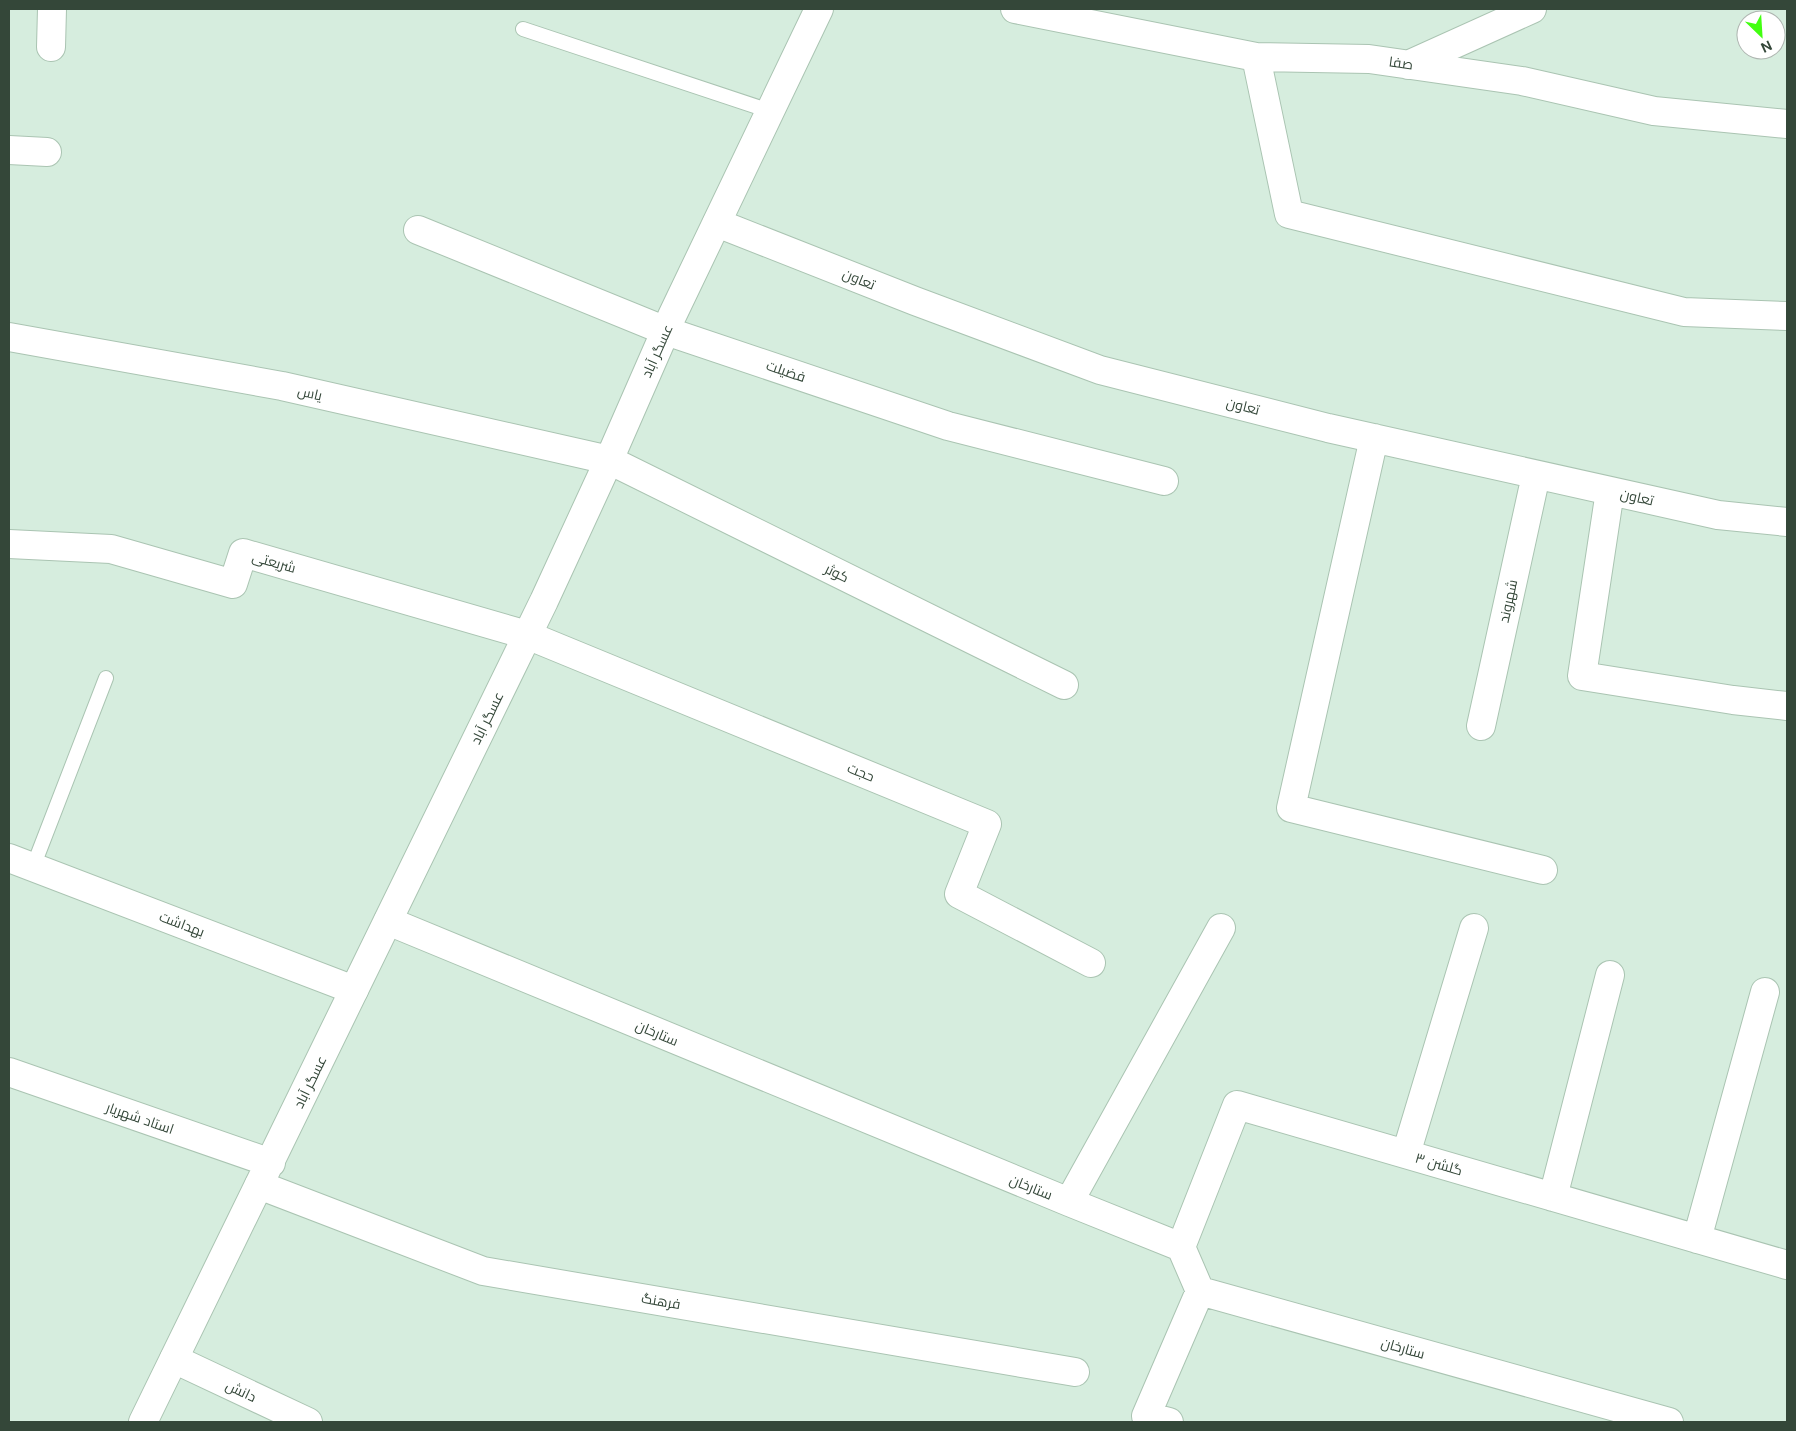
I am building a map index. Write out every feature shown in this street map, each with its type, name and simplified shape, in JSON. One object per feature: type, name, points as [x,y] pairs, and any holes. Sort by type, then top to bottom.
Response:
[{"type":"street","points":[[51,47],[52,9]]},
{"type":"street","name":"عسگر آباد","points":[[143,1422],[528,635],[666,331],[819,9]]},
{"type":"street","name":"صفا","points":[[1014,9],[1256,57],[1369,59],[1522,80],[1654,111],[1787,124]]},
{"type":"street","points":[[1408,64],[1532,9]]},
{"type":"street","points":[[1256,57],[1290,214],[1684,312],[1787,316]]},
{"type":"street","points":[[9,150],[47,152]]},
{"type":"street","name":"تعاون","points":[[717,223],[914,301],[1100,370],[1374,438],[1718,516],[1787,522]]},
{"type":"street","name":"فضیلت","points":[[418,230],[666,331],[948,426],[1164,481]]},
{"type":"street","name":"یاس","points":[[9,338],[282,386],[609,460]]},
{"type":"street","points":[[1374,438],[1291,808],[1543,870]]},
{"type":"street","name":"کوثر","points":[[609,460],[1064,685]]},
{"type":"street","name":"شهروند","points":[[1481,726],[1536,475]]},
{"type":"street","points":[[1610,491],[1582,676],[1733,700],[1787,706]]},
{"type":"street","name":"شریعتی","points":[[9,544],[111,549],[233,584],[243,553],[528,635]]},
{"type":"street","name":"حجت","points":[[528,635],[987,824],[959,894],[1091,964]]},
{"type":"street","name":"بهداشت","points":[[21,863],[354,990]]},
{"type":"street","name":"ستارخان","points":[[388,921],[1181,1247]]},
{"type":"street","points":[[1069,1202],[1220,928]]},
{"type":"street","points":[[1406,1154],[1474,928]]},
{"type":"street","points":[[1553,1197],[1610,975]]},
{"type":"street","points":[[1697,1239],[1765,992]]},
{"type":"street","name":"استاد شهریار","points":[[9,1072],[265,1174]]},
{"type":"street","name":"گلشن ۳","points":[[1181,1247],[1237,1105],[1787,1265]]},
{"type":"street","name":"فرهنگ","points":[[265,1174],[483,1271],[1075,1372]]},
{"type":"street","points":[[1169,1422],[1146,1416],[1200,1291],[1181,1247]]},
{"type":"street","name":"ستارخان","points":[[1200,1291],[1669,1422]]},
{"type":"street","name":"دانش","points":[[174,1360],[308,1422]]},
{"type":"lane","points":[[523,29],[770,111]]},
{"type":"lane","points":[[21,863],[106,678]]},
{"type":"shaded area","points":[[9,9],[1787,9],[1787,1422],[9,1422]]}]
